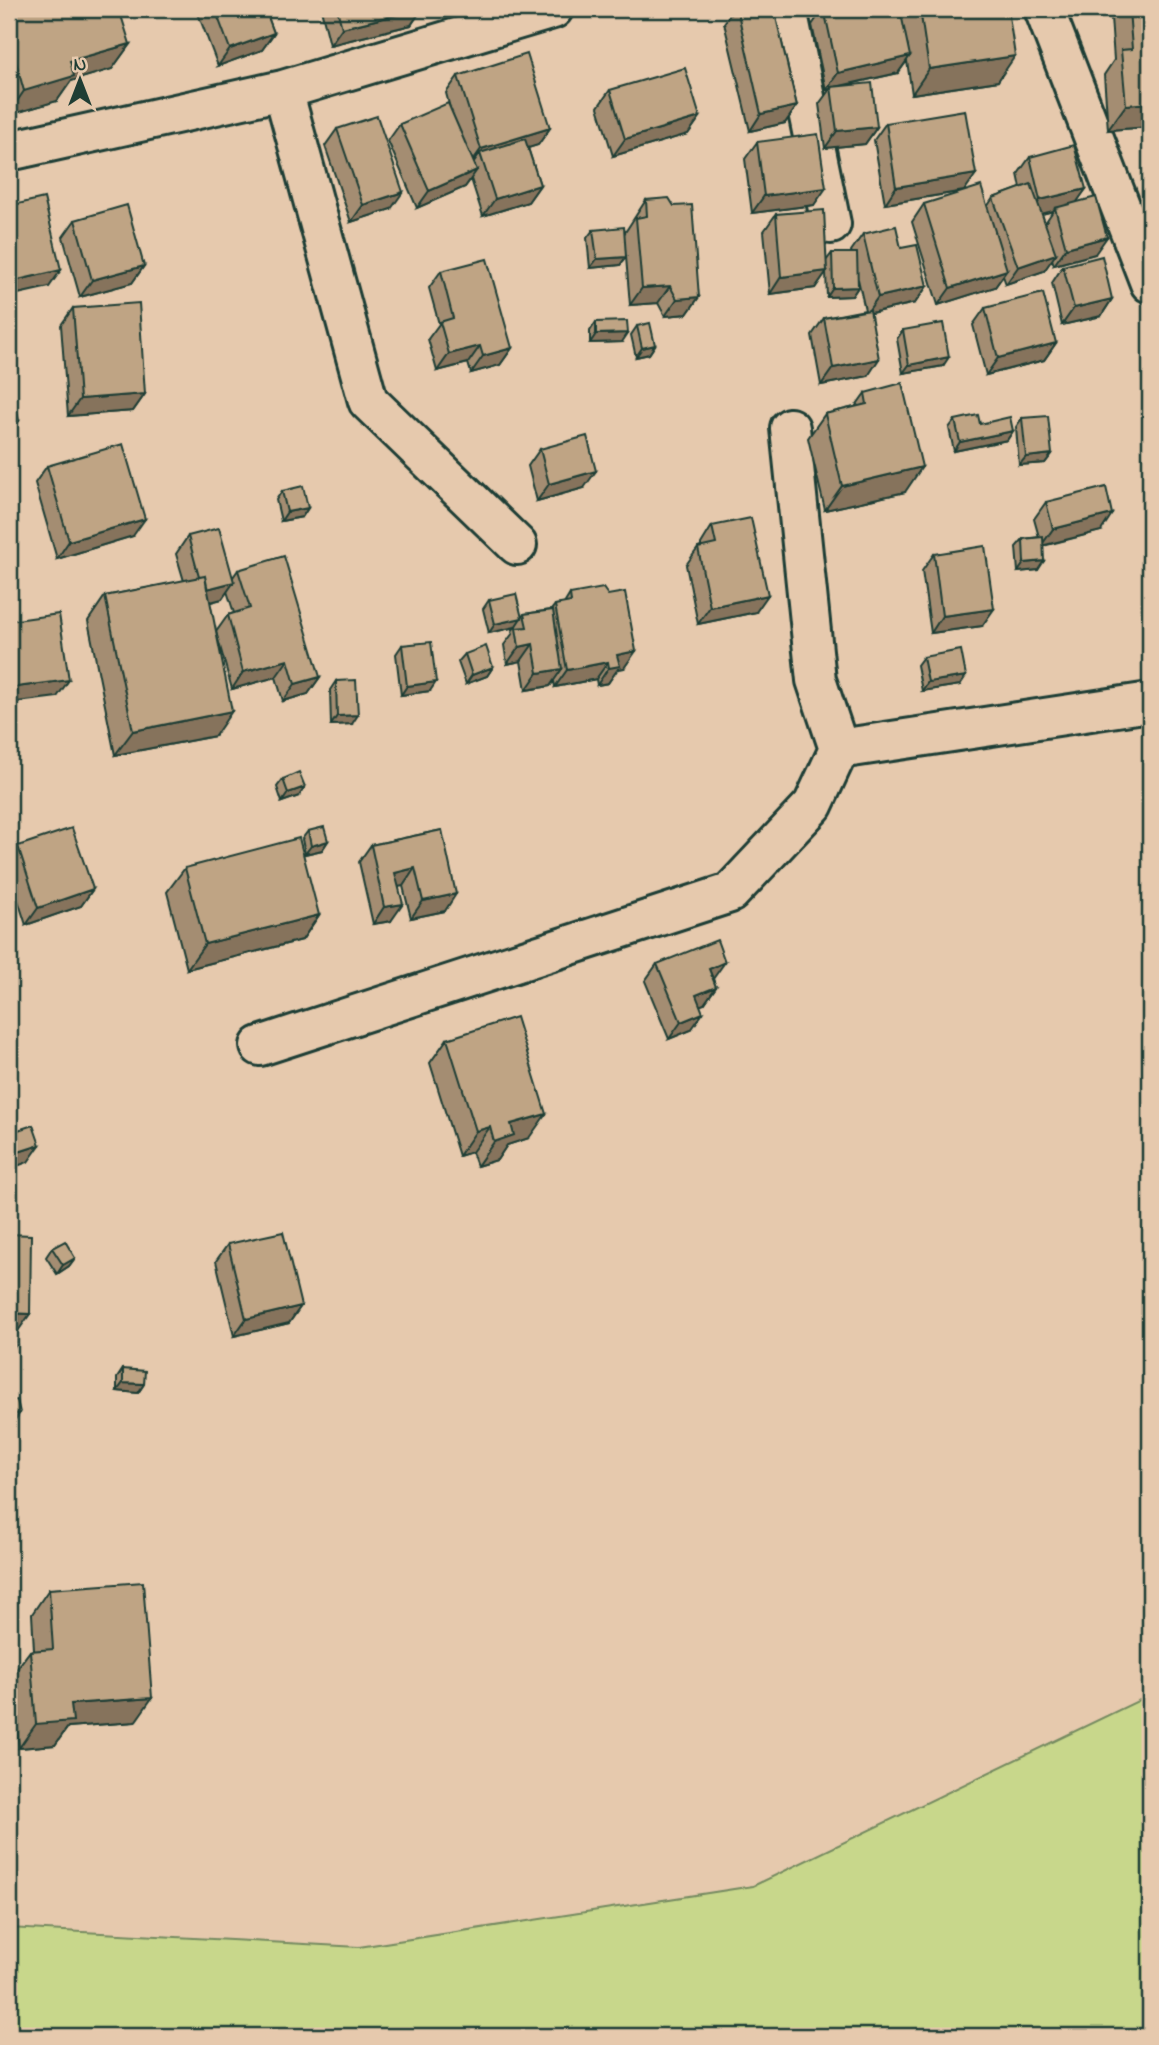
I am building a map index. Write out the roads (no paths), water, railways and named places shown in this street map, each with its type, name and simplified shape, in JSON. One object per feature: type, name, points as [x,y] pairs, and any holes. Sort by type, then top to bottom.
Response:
[{"type":"street","points":[[9,151],[283,90],[553,9]]},
{"type":"street","points":[[787,9],[831,224]]},
{"type":"street","points":[[1044,9],[1150,283]]},
{"type":"street","points":[[283,90],[368,401],[517,545]]},
{"type":"street","points":[[260,1046],[730,893],[813,805],[839,749],[816,680],[790,428]]},
{"type":"street","points":[[839,749],[1150,702]]}]
